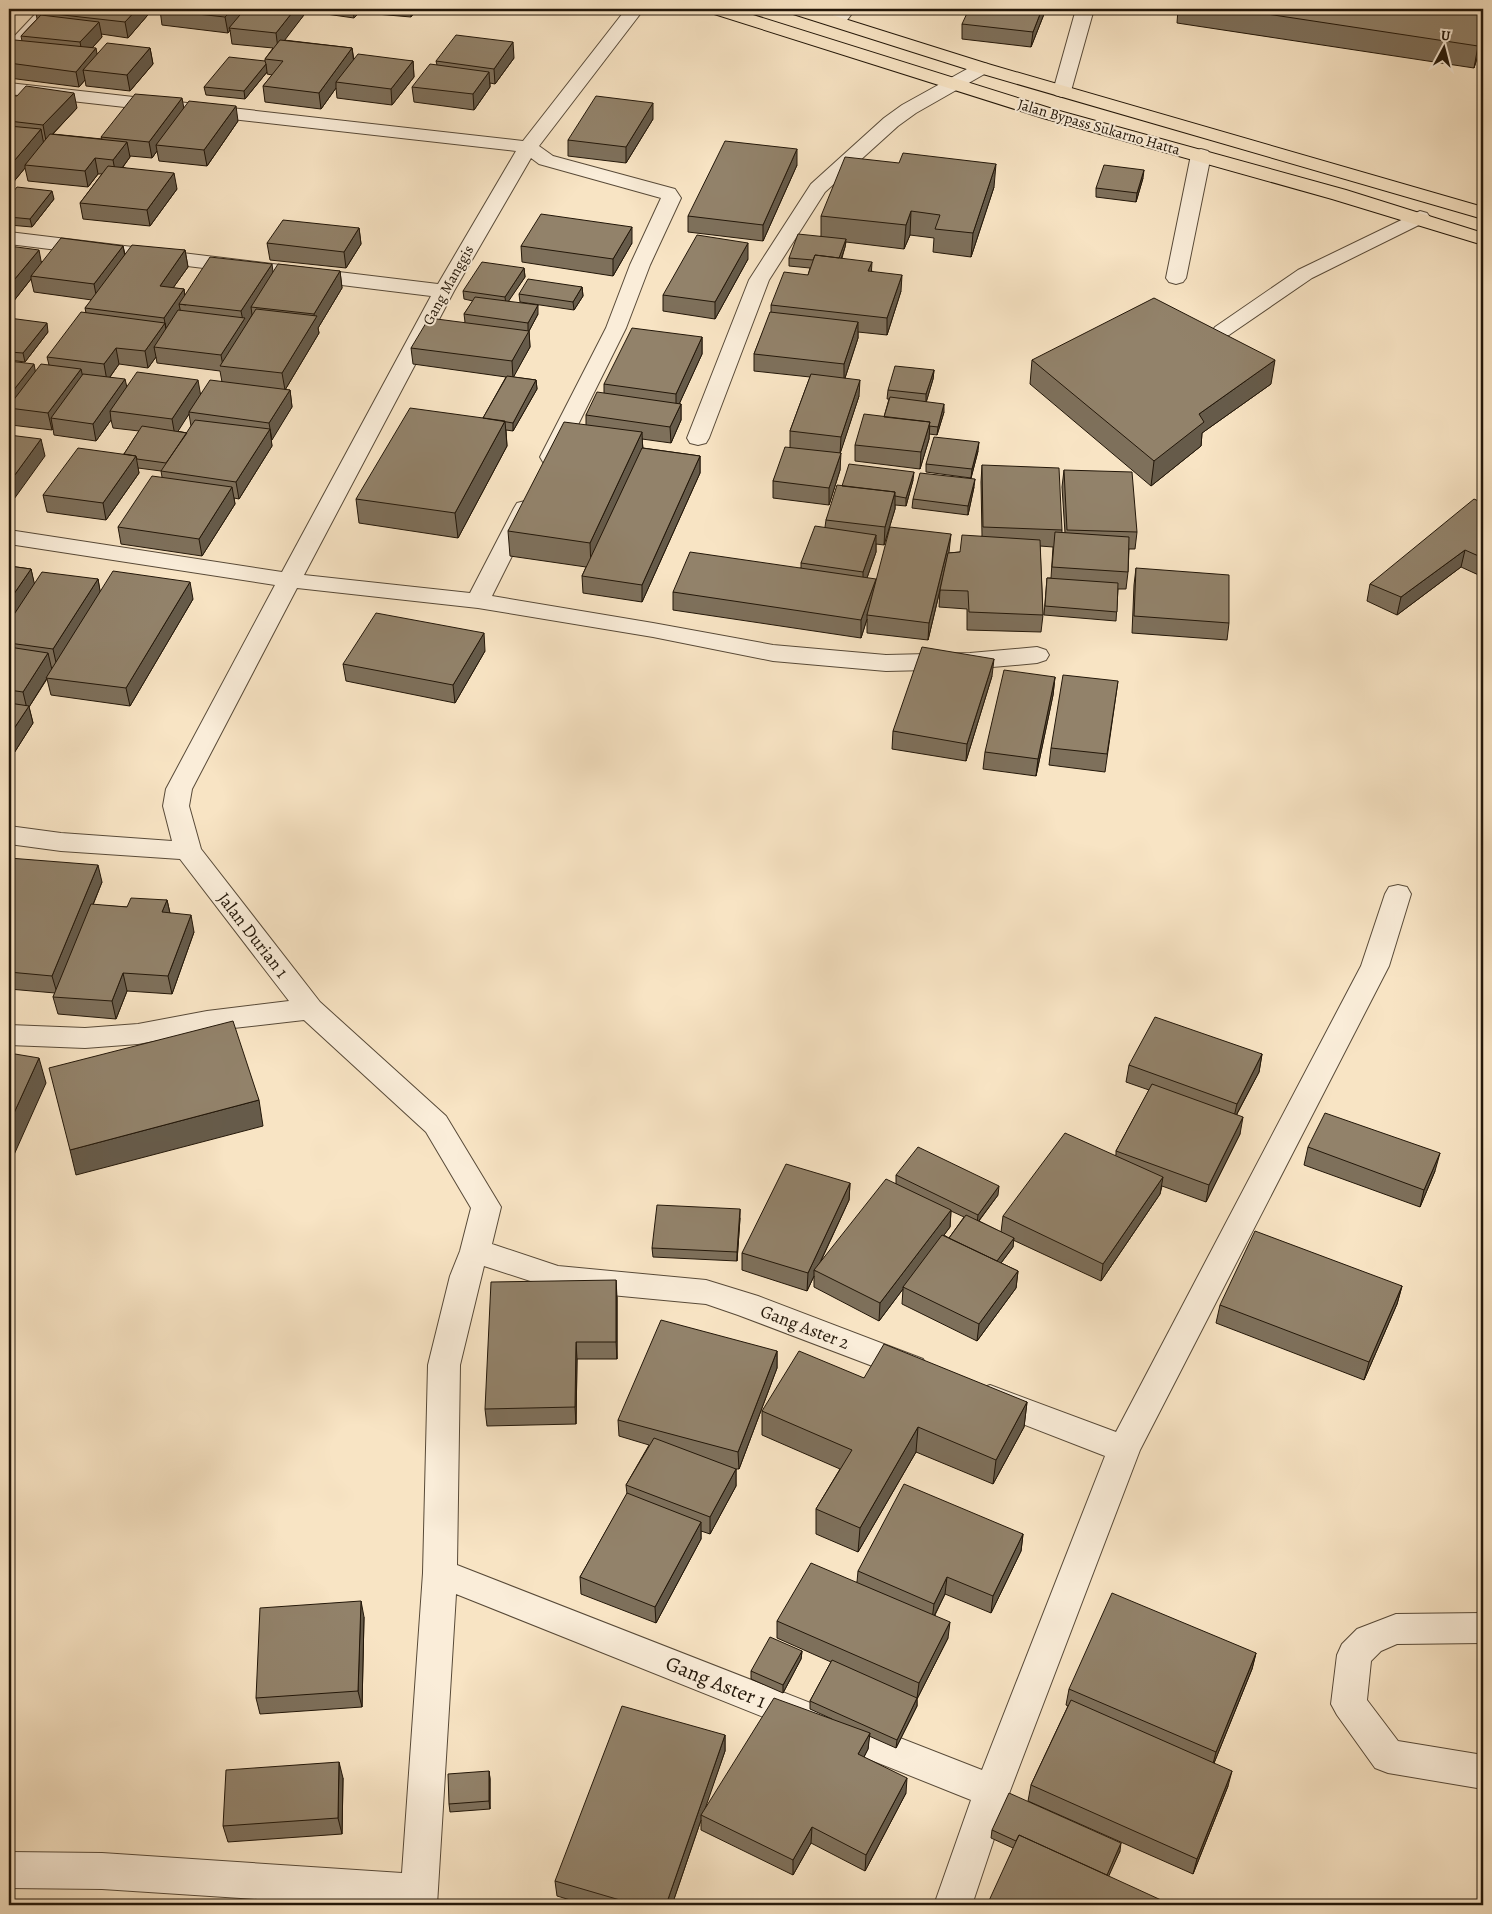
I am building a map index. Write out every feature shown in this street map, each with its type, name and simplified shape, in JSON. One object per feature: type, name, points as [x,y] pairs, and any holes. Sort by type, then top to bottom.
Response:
[{"type":"highway","name":"Jalan Bypass Sukarno Hatta","points":[[717,9],[1097,128],[1420,217],[1483,239]]},
{"type":"highway","name":"Jalan Bypass Sukarno Hatta","points":[[796,9],[841,15],[905,43],[982,68],[1483,213]]},
{"type":"highway","points":[[879,61],[905,43]]},
{"type":"street","points":[[9,52],[50,9]]},
{"type":"street","name":"Gang Manggis","points":[[289,580],[444,291],[528,147],[635,9]]},
{"type":"street","points":[[1062,91],[1086,9]]},
{"type":"street","points":[[698,438],[758,280],[818,188],[909,109],[982,68]]},
{"type":"street","points":[[9,88],[528,147],[546,160],[668,193],[671,198],[640,265],[616,328],[478,601]]},
{"type":"street","points":[[1176,278],[1201,156]]},
{"type":"street","points":[[1222,331],[1305,274],[1420,217]]},
{"type":"street","points":[[9,238],[444,291]]},
{"type":"street","points":[[9,537],[289,580],[478,601],[653,630],[773,653],[886,663],[970,661],[1037,655]]},
{"type":"street","name":"Jalan Durian 1","points":[[289,580],[179,789],[176,806],[188,851],[310,1009],[436,1124],[486,1207],[475,1251],[465,1276],[444,1365],[440,1573],[419,1899]]},
{"type":"street","points":[[9,835],[61,842],[188,851]]},
{"type":"street","points":[[953,1905],[992,1791],[1124,1449],[1375,966],[1398,894]]},
{"type":"street","points":[[9,1035],[85,1038],[138,1034],[207,1021],[310,1009]]},
{"type":"street","name":"Gang Aster 2","points":[[475,1251],[558,1278],[706,1292],[747,1305],[1124,1449]]},
{"type":"street","name":"Gang Aster 1","points":[[440,1573],[992,1791]]},
{"type":"street","points":[[1483,1628],[1396,1629],[1369,1640],[1354,1655],[1349,1704],[1388,1756],[1483,1772]]},
{"type":"street","points":[[9,1870],[102,1871],[419,1899]]},
{"type":"building","points":[[39,9],[137,9],[125,22],[36,12]]},
{"type":"building","points":[[161,9],[233,9],[225,17]]},
{"type":"building","points":[[245,9],[295,9],[276,33],[229,28]]},
{"type":"building","points":[[969,9],[1042,9],[1033,32],[962,24]]},
{"type":"building","points":[[1234,9],[1483,9],[1483,30],[1478,46]]},
{"type":"building","points":[[41,15],[99,22],[80,42],[21,36]]},
{"type":"building","points":[[456,35],[513,42],[494,69],[436,61]]},
{"type":"building","points":[[15,40],[96,48],[76,72],[9,63],[9,46]]},
{"type":"building","points":[[280,40],[352,48],[319,93],[263,86],[283,61],[265,59]]},
{"type":"building","points":[[107,43],[150,48],[127,75],[83,70]]},
{"type":"building","points":[[358,54],[413,61],[391,89],[336,82]]},
{"type":"building","points":[[229,57],[265,61],[266,64],[244,91],[204,87]]},
{"type":"building","points":[[430,64],[489,72],[473,94],[412,87]]},
{"type":"building","points":[[26,86],[74,93],[43,125],[9,121],[9,95],[17,96]]},
{"type":"building","points":[[135,94],[182,98],[149,142],[101,137]]},
{"type":"building","points":[[596,96],[653,103],[626,147],[568,140]]},
{"type":"building","points":[[189,101],[236,106],[204,150],[156,145]]},
{"type":"building","points":[[9,126],[41,129],[9,167]]},
{"type":"building","points":[[50,134],[127,142],[113,160],[95,158],[85,171],[25,165]]},
{"type":"building","points":[[725,141],[797,149],[763,225],[688,216]]},
{"type":"building","points":[[903,153],[996,164],[973,233],[935,229],[940,215],[911,211],[906,225],[821,216],[845,157],[899,163]]},
{"type":"building","points":[[1104,165],[1144,170],[1137,193],[1096,188]]},
{"type":"building","points":[[108,166],[174,173],[147,210],[80,203]]},
{"type":"building","points":[[17,187],[52,191],[30,219],[9,217],[9,197]]},
{"type":"building","points":[[541,214],[632,227],[613,259],[521,246]]},
{"type":"building","points":[[283,220],[359,228],[344,252],[267,243]]},
{"type":"building","points":[[798,234],[846,239],[839,258],[815,255],[813,260],[789,258]]},
{"type":"building","points":[[697,235],[748,243],[715,302],[663,295]]},
{"type":"building","points":[[61,238],[123,246],[94,284],[31,276]]},
{"type":"building","points":[[132,245],[185,250],[160,286],[184,289],[164,318],[85,308]]},
{"type":"building","points":[[9,246],[39,250],[9,286]]},
{"type":"building","points":[[815,255],[872,262],[868,271],[902,275],[887,318],[771,305],[784,272],[808,275]]},
{"type":"building","points":[[210,257],[272,264],[241,311],[179,304]]},
{"type":"building","points":[[482,262],[524,268],[505,297],[463,291]]},
{"type":"building","points":[[278,264],[340,271],[314,314],[251,307]]},
{"type":"building","points":[[528,279],[582,287],[573,302],[519,294]]},
{"type":"building","points":[[475,297],[538,305],[528,323],[464,314]]},
{"type":"building","points":[[1154,298],[1275,360],[1199,414],[1204,422],[1154,461],[1032,360]]},
{"type":"building","points":[[256,309],[317,316],[282,373],[220,366]]},
{"type":"building","points":[[178,310],[245,318],[221,355],[154,347]]},
{"type":"building","points":[[81,312],[165,323],[145,351],[116,348],[104,364],[47,357]]},
{"type":"building","points":[[770,312],[858,322],[844,364],[754,354]]},
{"type":"building","points":[[9,318],[47,323],[23,353],[9,352]]},
{"type":"building","points":[[429,318],[529,331],[512,361],[411,348]]},
{"type":"building","points":[[632,328],[702,337],[676,394],[604,384]]},
{"type":"building","points":[[9,361],[34,364],[9,396]]},
{"type":"building","points":[[41,364],[81,369],[48,413],[9,408],[9,406]]},
{"type":"building","points":[[895,366],[934,370],[926,394],[888,390]]},
{"type":"building","points":[[137,372],[198,380],[172,419],[110,411]]},
{"type":"building","points":[[83,374],[125,379],[93,424],[51,418]]},
{"type":"building","points":[[811,374],[860,380],[841,437],[790,431]]},
{"type":"building","points":[[507,376],[536,380],[513,423],[483,418]]},
{"type":"building","points":[[210,380],[290,390],[269,423],[189,412]]},
{"type":"building","points":[[597,392],[681,404],[670,427],[586,415]]},
{"type":"building","points":[[890,397],[944,404],[938,427],[929,426],[930,422],[884,417]]},
{"type":"building","points":[[410,408],[505,421],[455,513],[356,499]]},
{"type":"building","points":[[864,414],[930,422],[921,452],[855,445]]},
{"type":"building","points":[[195,420],[270,429],[236,482],[161,471]]},
{"type":"building","points":[[564,422],[642,432],[590,543],[508,531]]},
{"type":"building","points":[[142,426],[187,433],[166,463],[137,459],[136,456],[124,454]]},
{"type":"building","points":[[9,435],[41,439],[9,483]]},
{"type":"building","points":[[934,437],[979,442],[972,469],[926,464]]},
{"type":"building","points":[[785,447],[841,453],[829,488],[773,481]]},
{"type":"building","points":[[78,448],[136,456],[103,503],[43,495]]},
{"type":"building","points":[[642,448],[700,456],[642,585],[582,576]]},
{"type":"building","points":[[849,464],[914,472],[906,498],[895,496],[895,492],[842,486]]},
{"type":"building","points":[[982,465],[1059,468],[1062,530],[983,527]]},
{"type":"building","points":[[1064,470],[1132,472],[1137,532],[1067,530]]},
{"type":"building","points":[[920,473],[975,479],[968,506],[913,499]]},
{"type":"building","points":[[152,476],[232,487],[199,539],[118,527]]},
{"type":"building","points":[[837,485],[895,492],[885,527],[826,520]]},
{"type":"building","points":[[1474,499],[1483,503],[1483,558],[1465,550],[1401,597],[1370,584]]},
{"type":"building","points":[[815,526],[876,535],[863,572],[801,563]]},
{"type":"building","points":[[890,527],[951,534],[929,623],[867,615]]},
{"type":"building","points":[[1055,532],[1129,537],[1128,572],[1052,567]]},
{"type":"building","points":[[962,535],[1040,540],[1043,615],[969,612],[968,591],[940,590],[948,553],[960,552]]},
{"type":"building","points":[[690,552],[876,579],[861,620],[673,592]]},
{"type":"building","points":[[9,566],[31,569],[9,601]]},
{"type":"building","points":[[1136,568],[1229,575],[1229,623],[1134,616]]},
{"type":"building","points":[[113,571],[190,582],[126,688],[46,678]]},
{"type":"building","points":[[42,572],[98,579],[53,649],[9,643],[9,622]]},
{"type":"building","points":[[1047,578],[1118,583],[1117,612],[1045,606]]},
{"type":"building","points":[[376,613],[484,633],[453,685],[343,664]]},
{"type":"building","points":[[9,647],[48,653],[23,692],[9,690]]},
{"type":"building","points":[[922,647],[994,659],[967,744],[893,731]]},
{"type":"building","points":[[1004,670],[1055,677],[1038,759],[985,752]]},
{"type":"building","points":[[1063,675],[1118,681],[1107,754],[1051,748]]},
{"type":"building","points":[[9,703],[29,706],[9,736]]},
{"type":"building","points":[[9,858],[98,865],[52,976],[9,972]]},
{"type":"building","points":[[131,898],[167,900],[162,912],[191,915],[168,976],[123,973],[112,1001],[53,997],[91,904],[127,907]]},
{"type":"building","points":[[1155,1017],[1262,1054],[1237,1104],[1129,1065]]},
{"type":"building","points":[[233,1021],[259,1100],[70,1150],[49,1068]]},
{"type":"building","points":[[9,1053],[39,1058],[9,1124]]},
{"type":"building","points":[[1152,1084],[1243,1117],[1209,1185],[1116,1151]]},
{"type":"building","points":[[1325,1113],[1440,1153],[1424,1190],[1308,1147]]},
{"type":"building","points":[[1065,1133],[1163,1177],[1103,1264],[1003,1216]]},
{"type":"building","points":[[918,1147],[999,1186],[978,1215],[896,1175]]},
{"type":"building","points":[[786,1164],[850,1183],[808,1273],[742,1253]]},
{"type":"building","points":[[886,1179],[951,1210],[880,1303],[814,1270]]},
{"type":"building","points":[[657,1205],[740,1209],[737,1252],[652,1248]]},
{"type":"building","points":[[966,1215],[1014,1238],[997,1261],[949,1238]]},
{"type":"building","points":[[1255,1231],[1402,1286],[1369,1362],[1220,1305]]},
{"type":"building","points":[[942,1235],[1018,1271],[979,1324],[903,1287]]},
{"type":"building","points":[[616,1280],[616,1342],[576,1342],[575,1407],[485,1409],[491,1282]]},
{"type":"building","points":[[661,1320],[777,1351],[738,1452],[618,1420]]},
{"type":"building","points":[[884,1344],[1027,1402],[996,1460],[918,1427],[860,1528],[816,1509],[852,1450],[762,1411],[799,1351],[864,1378]]},
{"type":"building","points":[[654,1438],[736,1469],[710,1517],[626,1485]]},
{"type":"building","points":[[904,1484],[1023,1534],[993,1596],[947,1577],[934,1604],[858,1571]]},
{"type":"building","points":[[627,1493],[701,1522],[655,1607],[580,1577]]},
{"type":"building","points":[[811,1563],[950,1622],[919,1683],[777,1621]]},
{"type":"building","points":[[1112,1593],[1256,1653],[1216,1752],[1069,1689]]},
{"type":"building","points":[[361,1601],[358,1691],[256,1698],[260,1608]]},
{"type":"building","points":[[770,1637],[802,1651],[783,1685],[751,1671]]},
{"type":"building","points":[[832,1660],[917,1698],[897,1740],[810,1701]]},
{"type":"building","points":[[774,1698],[870,1733],[858,1754],[907,1778],[866,1855],[812,1827],[793,1860],[701,1815]]},
{"type":"building","points":[[1071,1700],[1232,1771],[1197,1859],[1031,1785]]},
{"type":"building","points":[[622,1706],[725,1735],[666,1905],[637,1905],[555,1881]]},
{"type":"building","points":[[339,1762],[338,1818],[223,1826],[226,1770]]},
{"type":"building","points":[[489,1771],[489,1801],[449,1804],[448,1774]]},
{"type":"building","points":[[1009,1793],[1121,1843],[1107,1875],[1019,1835],[1016,1841],[992,1830]]},
{"type":"building","points":[[1019,1835],[1172,1905],[987,1905]]}]
